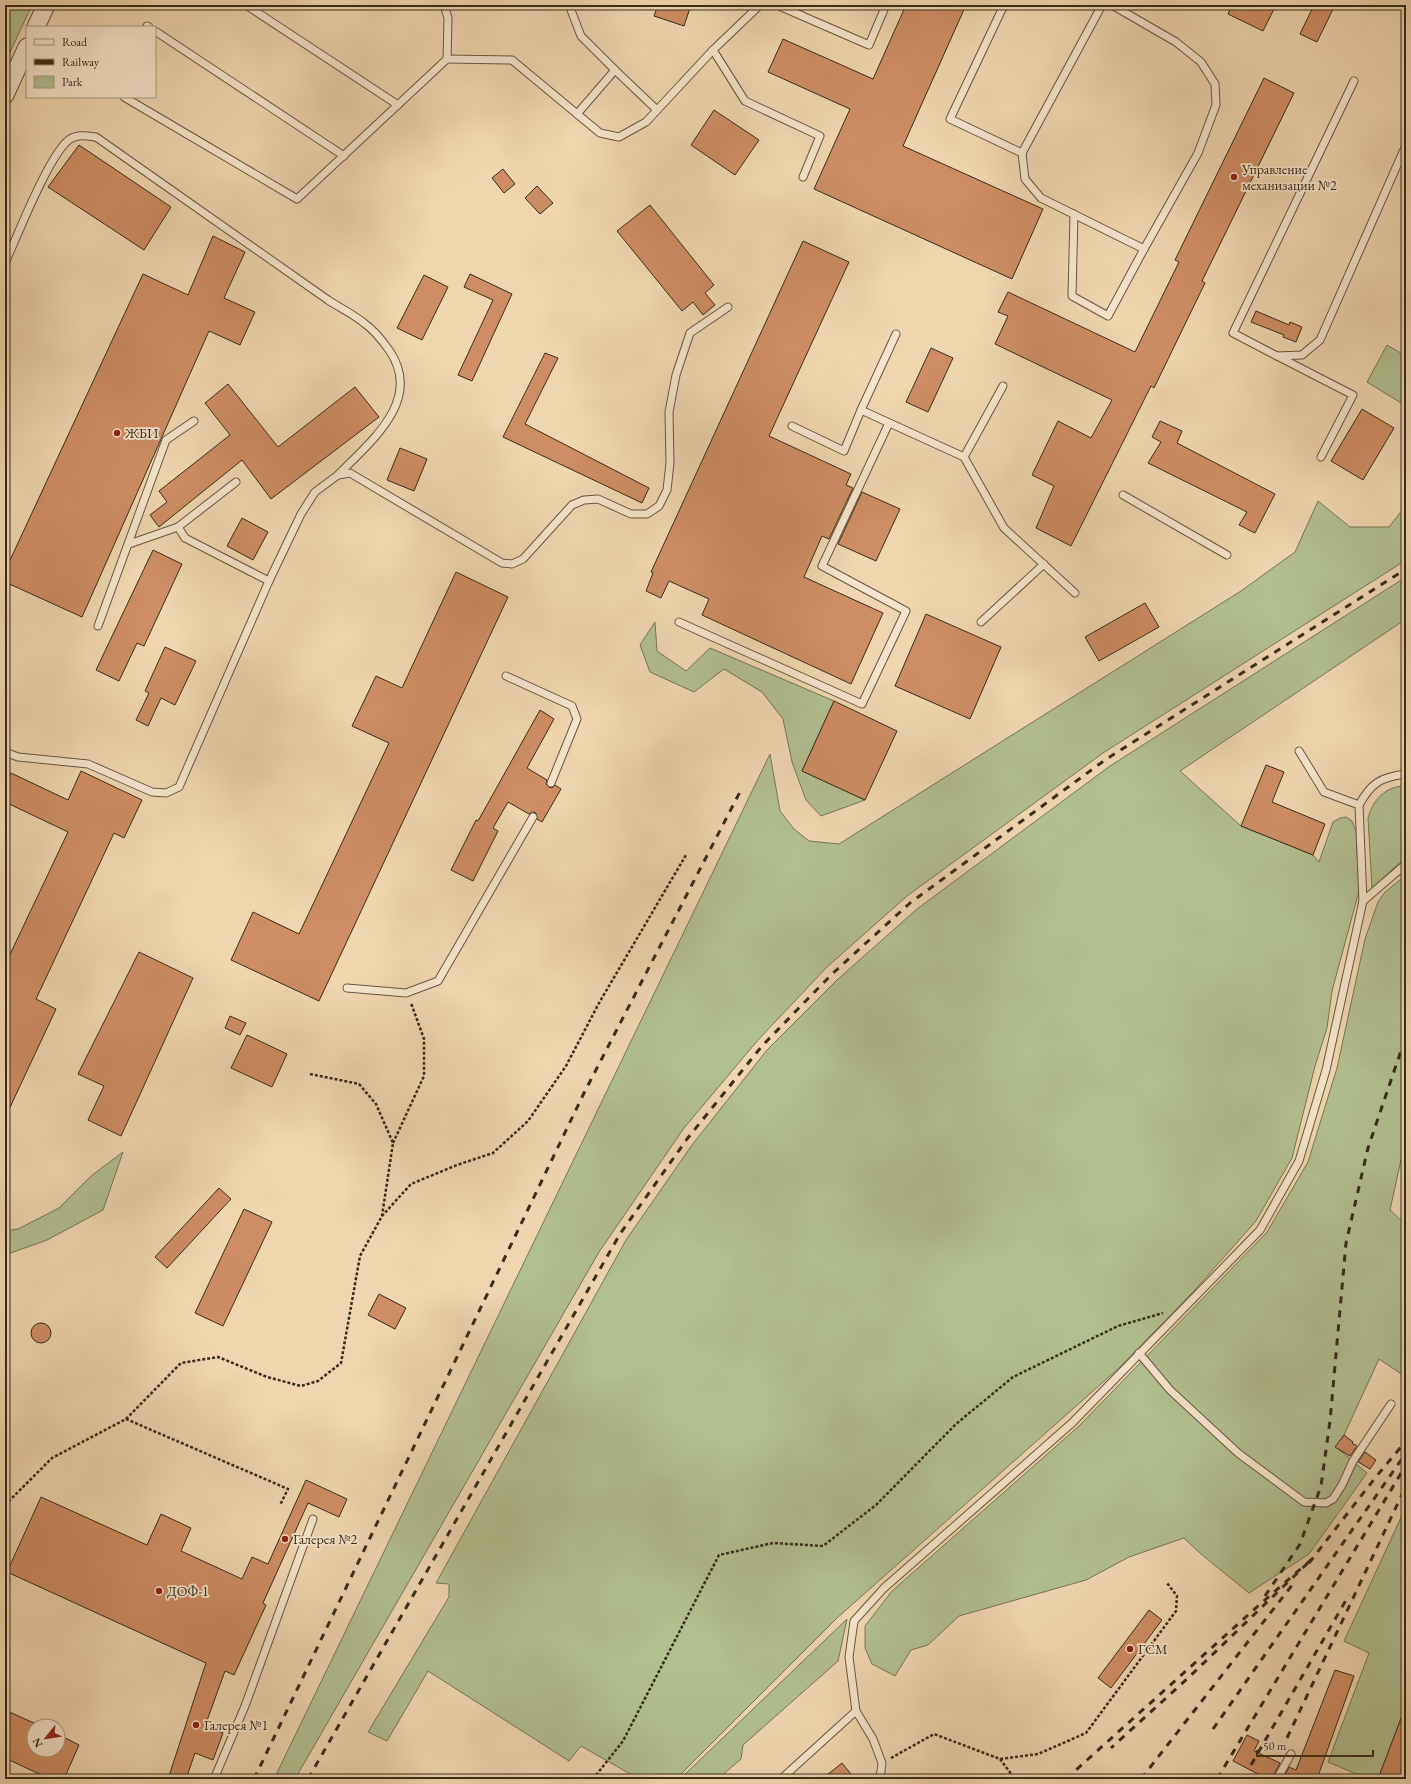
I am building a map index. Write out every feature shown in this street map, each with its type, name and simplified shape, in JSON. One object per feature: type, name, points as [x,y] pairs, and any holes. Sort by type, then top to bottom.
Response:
[{"type":"street","points":[[36,26],[46,5]]},
{"type":"street","points":[[5,95],[26,49]]},
{"type":"lane","points":[[246,5],[398,105]]},
{"type":"lane","points":[[444,5],[448,18],[447,59]]},
{"type":"lane","points":[[573,5],[571,10],[582,36],[657,110]]},
{"type":"lane","points":[[126,98],[297,199],[447,59],[512,60],[600,133],[619,137],[646,122],[713,50],[760,5]]},
{"type":"lane","points":[[777,5],[868,45],[886,5]]},
{"type":"lane","points":[[1004,5],[950,119],[1022,153]]},
{"type":"lane","points":[[1102,5],[1022,153],[1025,179],[1041,198],[1144,249]]},
{"type":"lane","points":[[1074,214],[1072,296],[1108,316],[1198,153],[1216,104],[1215,84],[1201,62],[1176,42],[1112,5]]},
{"type":"lane","points":[[156,32],[344,156]]},
{"type":"lane","points":[[713,50],[745,101],[820,136],[803,177]]},
{"type":"lane","points":[[577,114],[615,70]]},
{"type":"lane","points":[[1321,457],[1353,395],[1234,333],[1354,81]]},
{"type":"lane","points":[[5,263],[50,165],[60,148],[71,138],[83,135],[96,137],[328,300],[365,323],[383,342],[396,361],[401,378],[399,400],[392,415],[382,430],[338,475],[315,492],[300,514],[269,581],[179,788],[166,793],[152,792],[88,764],[18,757],[5,752]]},
{"type":"lane","points":[[1277,356],[1302,355],[1320,340],[1406,145]]},
{"type":"lane","points":[[338,475],[350,474],[502,563],[512,564],[523,559],[572,505],[584,500],[598,499],[631,514],[647,514],[659,506],[667,490],[670,463],[669,412],[676,375],[690,333],[728,307]]},
{"type":"lane","points":[[792,426],[844,451],[896,334]]},
{"type":"lane","points":[[964,457],[1002,386]]},
{"type":"lane","points":[[861,410],[964,457],[1004,528],[1075,593]]},
{"type":"lane","points":[[98,626],[166,440],[194,421]]},
{"type":"lane","points":[[680,622],[862,704],[906,611],[822,566],[889,423]]},
{"type":"lane","points":[[129,544],[178,526],[236,482]]},
{"type":"lane","points":[[1123,495],[1227,555]]},
{"type":"lane","points":[[178,526],[185,538],[269,581]]},
{"type":"lane","points":[[981,622],[1044,564]]},
{"type":"lane","points":[[506,676],[572,706],[577,719],[551,783]]},
{"type":"lane","points":[[1299,751],[1324,792],[1359,805]]},
{"type":"lane","points":[[880,1779],[882,1763],[873,1739],[856,1711],[849,1657],[854,1621],[884,1588],[1072,1423],[1260,1230],[1299,1161],[1326,1070],[1363,902],[1359,805],[1368,789],[1388,776],[1406,774]]},
{"type":"lane","points":[[348,988],[406,993],[438,981],[533,817]]},
{"type":"lane","points":[[1363,902],[1406,864]]},
{"type":"lane","points":[[1139,1353],[1170,1390],[1238,1453],[1304,1502],[1326,1503],[1333,1499],[1342,1485],[1353,1461],[1391,1404]]},
{"type":"lane","points":[[214,1779],[245,1706],[313,1518]]},
{"type":"lane","points":[[781,1779],[856,1711]]},
{"type":"lane","points":[[1277,1779],[1291,1754]]},
{"type":"path","points":[[5,1505],[52,1458],[126,1419],[181,1363],[218,1357],[267,1377],[300,1386],[318,1381],[341,1363],[360,1256],[382,1216],[411,1184],[457,1165],[493,1154],[528,1121],[566,1066],[599,1003],[686,855]]},
{"type":"path","points":[[382,1216],[393,1143],[424,1076],[424,1039],[406,993]]},
{"type":"path","points":[[310,1074],[359,1084],[376,1104],[393,1143]]},
{"type":"path","points":[[594,1779],[623,1741],[719,1555],[773,1543],[823,1546],[876,1505],[956,1424],[1013,1377],[1118,1326],[1184,1307]]},
{"type":"path","points":[[126,1419],[288,1489],[280,1505]]},
{"type":"path","points":[[882,1763],[934,1734],[1000,1758],[1038,1754],[1086,1733],[1176,1611],[1177,1596],[1167,1583]]},
{"type":"path","points":[[1000,1758],[1015,1779]]},
{"type":"green space","points":[[5,5],[32,5],[5,63]]},
{"type":"green space","points":[[1387,345],[1406,356],[1406,406],[1367,382]]},
{"type":"green space","points":[[1318,501],[1350,527],[1389,527],[1406,505],[1406,560],[1103,753],[907,896],[827,967],[758,1040],[684,1128],[599,1252],[295,1779],[274,1779],[770,754],[780,811],[794,829],[809,841],[839,844],[1241,591],[1295,552]]},
{"type":"green space","points":[[1406,577],[1406,619],[1180,771],[1241,826],[1313,855],[1319,862],[1333,822],[1340,818],[1346,817],[1352,821],[1356,831],[1359,891],[1332,991],[1327,1028],[1315,1066],[1292,1158],[1256,1221],[1193,1292],[1119,1368],[837,1618],[676,1779],[629,1779],[632,1775],[581,1746],[569,1761],[428,1671],[387,1741],[368,1732],[449,1597],[449,1584],[436,1583],[626,1240],[692,1145],[767,1050],[837,980],[917,909],[1110,766]]},
{"type":"green space","points":[[655,622],[657,651],[686,671],[710,648],[834,701],[802,771],[865,800],[821,816],[806,800],[792,762],[783,719],[762,692],[724,669],[694,692],[650,672],[640,645]]},
{"type":"green space","points":[[1406,786],[1406,857],[1372,888],[1368,818],[1370,811],[1381,795],[1386,791],[1392,788]]},
{"type":"green space","points":[[1406,875],[1406,1137],[1390,1210],[1406,1225],[1406,1377],[1379,1359],[1344,1435],[1336,1447],[1367,1473],[1309,1554],[1249,1593],[1201,1554],[1184,1538],[1129,1557],[1086,1580],[959,1616],[928,1645],[911,1650],[895,1676],[872,1664],[865,1648],[865,1626],[892,1591],[1079,1426],[1267,1232],[1308,1162],[1337,1068],[1365,939],[1378,902],[1385,892]]},
{"type":"green space","points":[[123,1152],[103,1210],[47,1240],[5,1255],[5,1231],[18,1229],[59,1208],[91,1176]]},
{"type":"green space","points":[[1404,1511],[1406,1511],[1406,1705],[1378,1779],[1368,1779],[1328,1762],[1369,1653],[1344,1641]]},
{"type":"green space","points":[[847,1619],[838,1661],[743,1745],[741,1759],[718,1779],[680,1779]]},
{"type":"building","points":[[658,5],[691,5],[684,26],[654,16]]},
{"type":"building","points":[[906,5],[966,5],[903,146],[1043,209],[1012,279],[814,189],[850,109],[768,72],[783,39],[873,79]]},
{"type":"building","points":[[1232,5],[1276,5],[1263,31],[1228,14]]},
{"type":"building","points":[[1314,5],[1335,5],[1317,42],[1300,34]]},
{"type":"building","points":[[1264,78],[1294,93],[1202,281],[1205,283],[1154,388],[1151,386],[1071,546],[1036,528],[1054,486],[1032,475],[1058,421],[1091,438],[1112,400],[995,344],[1008,316],[998,312],[1008,292],[1135,352],[1179,262],[1175,260]]},
{"type":"building","points":[[714,110],[759,140],[735,175],[691,145]]},
{"type":"building","points":[[79,145],[171,207],[144,250],[48,187]]},
{"type":"building","points":[[503,169],[515,184],[504,193],[492,178]]},
{"type":"building","points":[[537,186],[553,203],[540,214],[525,198]]},
{"type":"building","points":[[650,205],[714,285],[705,293],[715,305],[703,315],[693,302],[682,311],[617,231]]},
{"type":"building","name":"ЖБИ","points":[[213,236],[245,252],[224,298],[255,312],[240,345],[209,331],[82,617],[5,582],[5,571],[143,274],[188,295]]},
{"type":"building","points":[[803,241],[849,262],[769,436],[851,474],[846,485],[853,488],[829,539],[822,536],[804,577],[883,613],[851,684],[702,615],[709,599],[669,581],[661,598],[646,591],[653,573],[651,572]]},
{"type":"building","points":[[470,274],[512,294],[472,381],[458,375],[493,300],[464,287]]},
{"type":"building","points":[[424,275],[448,287],[422,340],[397,328]]},
{"type":"building","points":[[1256,311],[1289,325],[1290,322],[1302,327],[1296,342],[1283,337],[1284,335],[1251,322]]},
{"type":"building","points":[[931,348],[953,358],[928,412],[906,402]]},
{"type":"building","points":[[545,353],[558,358],[525,424],[649,488],[642,503],[503,437]]},
{"type":"building","points":[[228,384],[278,447],[355,387],[379,417],[271,499],[242,460],[159,527],[150,515],[167,502],[159,491],[230,435],[205,403]]},
{"type":"building","points":[[1362,409],[1394,428],[1363,480],[1331,461]]},
{"type":"building","points":[[1160,421],[1182,431],[1177,443],[1275,494],[1255,533],[1239,525],[1247,512],[1148,463],[1161,442],[1152,437]]},
{"type":"building","points":[[400,448],[427,459],[414,491],[387,480]]},
{"type":"building","points":[[862,492],[900,509],[876,561],[838,544]]},
{"type":"building","points":[[242,518],[268,532],[253,560],[227,546]]},
{"type":"building","points":[[153,550],[182,564],[144,646],[137,643],[119,681],[96,670]]},
{"type":"building","points":[[456,572],[508,597],[319,1001],[231,960],[253,912],[299,934],[389,743],[352,726],[376,676],[402,688]]},
{"type":"building","points":[[1145,603],[1159,627],[1099,661],[1085,637]]},
{"type":"building","points":[[926,614],[1001,647],[970,719],[895,686]]},
{"type":"building","points":[[165,647],[196,661],[175,705],[161,698],[148,726],[136,720],[149,693],[145,691]]},
{"type":"building","points":[[834,701],[897,731],[865,800],[802,771]]},
{"type":"building","points":[[540,710],[554,719],[527,768],[547,780],[546,784],[549,787],[552,788],[555,785],[561,789],[542,822],[537,819],[536,813],[533,812],[529,814],[508,802],[493,828],[498,831],[473,881],[451,870],[476,820],[478,821]]},
{"type":"building","points":[[1266,765],[1284,772],[1272,802],[1325,824],[1313,855],[1241,826]]},
{"type":"building","points":[[81,771],[142,800],[124,838],[114,833],[36,999],[56,1009],[5,1118],[5,965],[68,832],[5,802],[5,786],[11,773],[68,800]]},
{"type":"building","points":[[139,952],[193,978],[121,1136],[88,1120],[104,1086],[78,1074]]},
{"type":"building","points":[[230,1016],[246,1023],[240,1035],[225,1028]]},
{"type":"building","points":[[247,1035],[287,1054],[272,1087],[231,1068]]},
{"type":"building","points":[[219,1188],[231,1199],[167,1268],[155,1257]]},
{"type":"building","points":[[244,1209],[272,1222],[223,1326],[195,1313]]},
{"type":"building","points":[[379,1294],[406,1308],[395,1329],[368,1315]]},
{"type":"building","points":[[37,1323],[45,1323],[51,1329],[51,1337],[45,1343],[37,1343],[31,1337],[31,1329]]},
{"type":"building","points":[[1344,1435],[1357,1446],[1350,1456],[1335,1447]]},
{"type":"building","points":[[1365,1452],[1376,1460],[1370,1469],[1358,1462]]},
{"type":"building","name":"ДОФ-1","points":[[306,1480],[347,1499],[339,1517],[308,1503],[263,1603],[266,1605],[234,1675],[225,1671],[205,1726],[223,1733],[213,1760],[195,1753],[186,1779],[168,1779],[206,1663],[7,1572],[41,1497],[147,1545],[161,1514],[191,1528],[181,1551],[242,1579],[252,1557],[268,1564]]},
{"type":"building","name":"ГСМ","points":[[1149,1610],[1162,1620],[1111,1688],[1098,1678]]},
{"type":"building","points":[[1335,1670],[1354,1676],[1317,1779],[1283,1779],[1289,1767],[1296,1770]]},
{"type":"building","points":[[1405,1708],[1406,1779],[1378,1779]]},
{"type":"building","points":[[5,1710],[26,1719],[26,1758],[66,1758],[66,1738],[79,1745],[64,1779],[50,1779],[5,1758]]},
{"type":"building","points":[[1247,1735],[1259,1741],[1254,1751],[1280,1763],[1272,1779],[1256,1779],[1258,1774],[1233,1761]]},
{"type":"building","points":[[842,1763],[855,1779],[822,1779]]},
{"type":"railway","points":[[308,1779],[620,1234],[687,1139],[762,1046],[832,974],[910,903],[1105,760],[1406,569]]},
{"type":"railway","points":[[254,1779],[584,1093],[742,788]]},
{"type":"railway","points":[[1265,1596],[1300,1544],[1321,1486],[1330,1421],[1346,1243],[1368,1148],[1406,1036]]},
{"type":"railway","points":[[1309,1563],[1375,1478],[1406,1441]]},
{"type":"railway","points":[[1213,1729],[1406,1453]]},
{"type":"railway","points":[[1217,1779],[1406,1465]]},
{"type":"railway","points":[[1287,1738],[1406,1486]]},
{"type":"railway","points":[[1066,1779],[1312,1559],[1187,1679],[1111,1748]]},
{"type":"railway","points":[[1141,1779],[1293,1584]]},
{"type":"railway","points":[[1251,1765],[1349,1595]]},
{"type":"place","name":"Управление механизации №2","points":[[1234,177]]},
{"type":"place","name":"ЖБИ","points":[[117,433]]},
{"type":"place","name":"Галерея №2","points":[[285,1539]]},
{"type":"place","name":"ДОФ-1","points":[[159,1591]]},
{"type":"place","name":"ГСМ","points":[[1130,1649]]},
{"type":"place","name":"Галерея №1","points":[[196,1725]]}]
